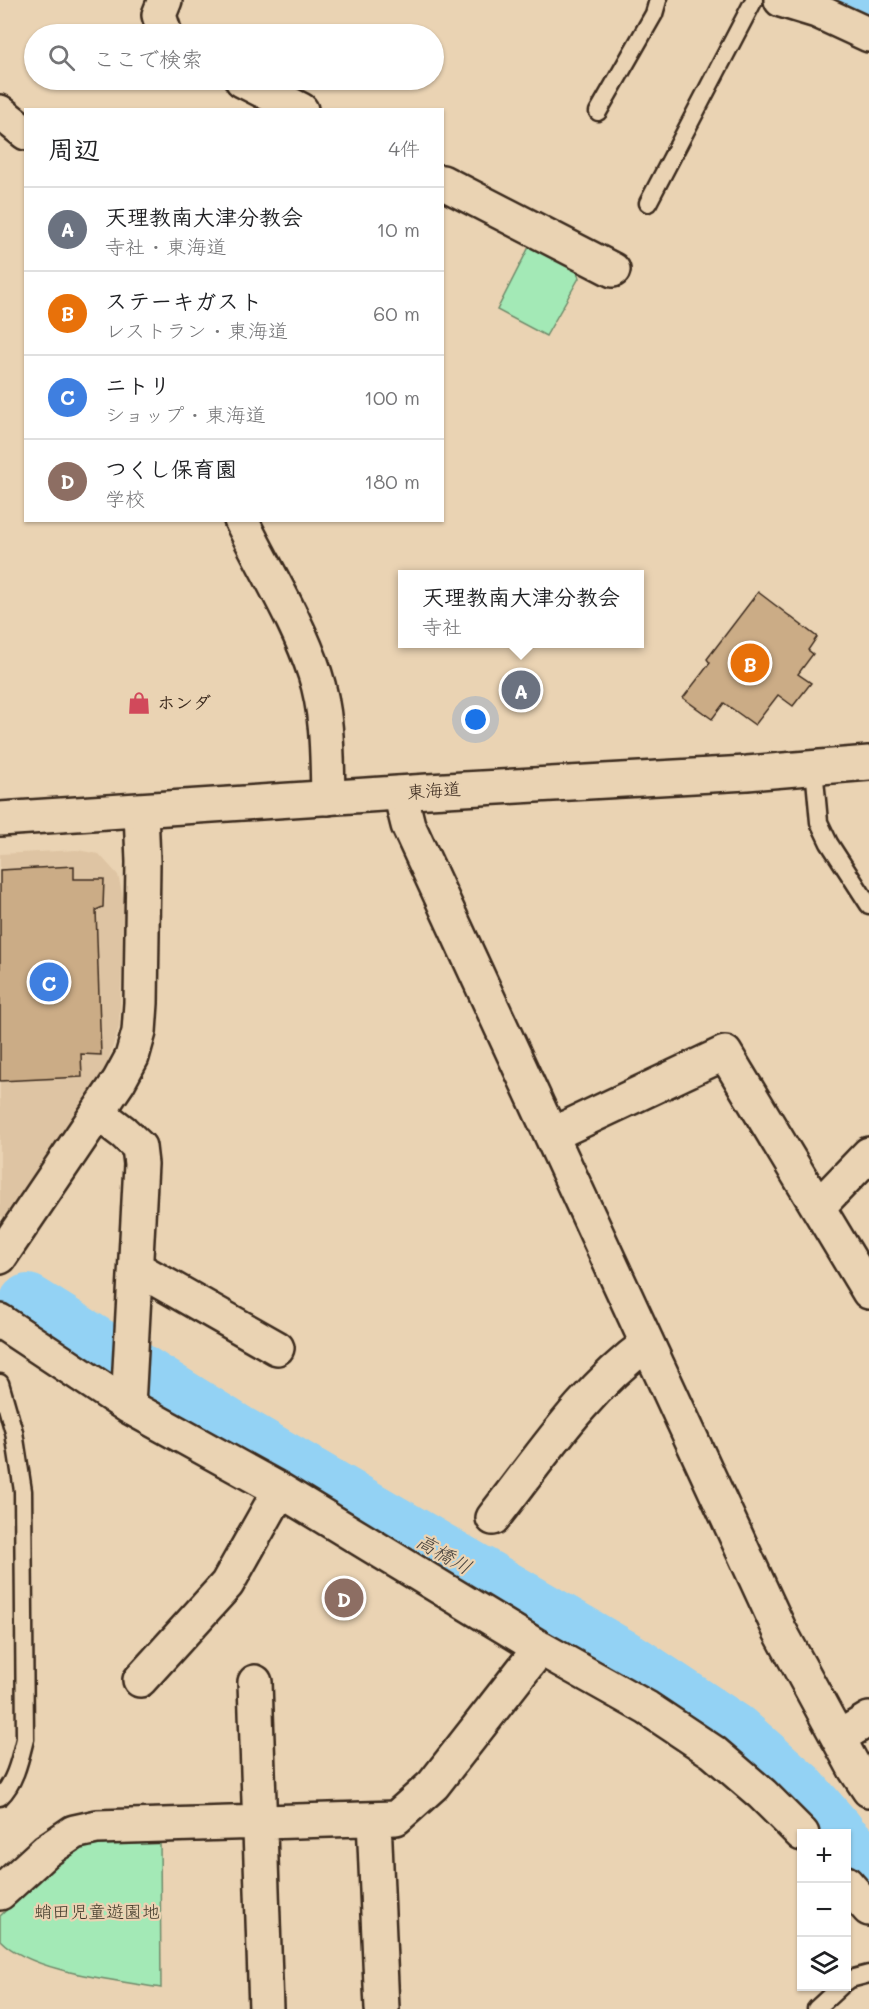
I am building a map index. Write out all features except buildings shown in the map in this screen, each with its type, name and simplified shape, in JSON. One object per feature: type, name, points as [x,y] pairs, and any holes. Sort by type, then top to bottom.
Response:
[{"type":"main road","points":[[162,24],[159,15],[165,0]]},
{"type":"main road","points":[[781,0],[817,12],[869,35]]},
{"type":"main road","points":[[262,90],[297,108]]},
{"type":"main road","points":[[0,112],[24,131]]},
{"type":"main road","points":[[444,183],[613,270]]},
{"type":"main road","points":[[242,522],[296,629],[315,675],[324,713],[328,798]]},
{"type":"main road","name":"東海道","points":[[0,819],[869,763]]},
{"type":"main road","points":[[399,793],[405,817],[780,1631],[869,1790]]},
{"type":"main road","points":[[0,1257],[98,1113],[132,1057],[139,1032],[141,1003],[143,862],[141,810]]},
{"type":"main road","points":[[551,1135],[725,1053],[869,1292]]},
{"type":"main road","points":[[98,1113],[139,1147],[141,1164],[128,1397]]},
{"type":"main road","points":[[818,1207],[869,1154]]},
{"type":"main road","points":[[136,1268],[277,1348]]},
{"type":"main road","points":[[0,1321],[540,1648],[647,1708],[713,1752],[762,1794],[798,1829]]},
{"type":"main road","points":[[493,1518],[591,1394],[626,1360],[647,1344]]},
{"type":"main road","points":[[140,1680],[227,1584],[280,1490]]},
{"type":"main road","points":[[0,1893],[46,1851],[74,1832],[97,1827],[396,1818],[433,1785],[540,1648]]},
{"type":"main road","points":[[255,1682],[267,2009]]},
{"type":"main road","points":[[838,1738],[869,1719]]},
{"type":"main road","points":[[375,1819],[382,2009]]},
{"type":"main road","points":[[851,1889],[869,1909]]},
{"type":"lane","points":[[598,112],[654,14],[658,0]]},
{"type":"lane","points":[[648,202],[754,0]]},
{"type":"lane","points":[[814,768],[819,822],[829,843],[869,905]]},
{"type":"lane","points":[[0,1383],[14,1432],[23,1491],[25,1728],[19,1765],[0,1797]]},
{"type":"lane","points":[[851,1979],[869,1974]]},
{"type":"lane","points":[[816,2009],[836,1991]]},
{"type":"shaded area","points":[[77,850],[99,854],[118,875],[125,906],[119,1027],[106,1067],[5,1219],[0,1216],[0,854]]},
{"type":"green space","points":[[530,245],[576,268],[579,278],[546,336],[497,310]]},
{"type":"green space","name":"蛸田児童遊園地","points":[[160,1838],[161,1988],[53,1968],[14,1951],[0,1940],[0,1916],[74,1847],[94,1840]]},
{"type":"waterway","points":[[851,0],[869,7]]},
{"type":"waterway","name":"高橋川","points":[[28,1303],[238,1434],[629,1662],[734,1732],[797,1788],[833,1829]]},
{"type":"waterway","name":"高橋川","points":[[851,1849],[869,1869]]},
{"type":"place","name":"ステーキガスト","points":[[750,663]]},
{"type":"place","name":"天理教南大津分教会","points":[[521,690]]},
{"type":"place","name":"ホンダ","points":[[139,703]]},
{"type":"place","name":"ニトリ","points":[[49,982]]},
{"type":"place","name":"つくし保育園","points":[[344,1598]]}]
